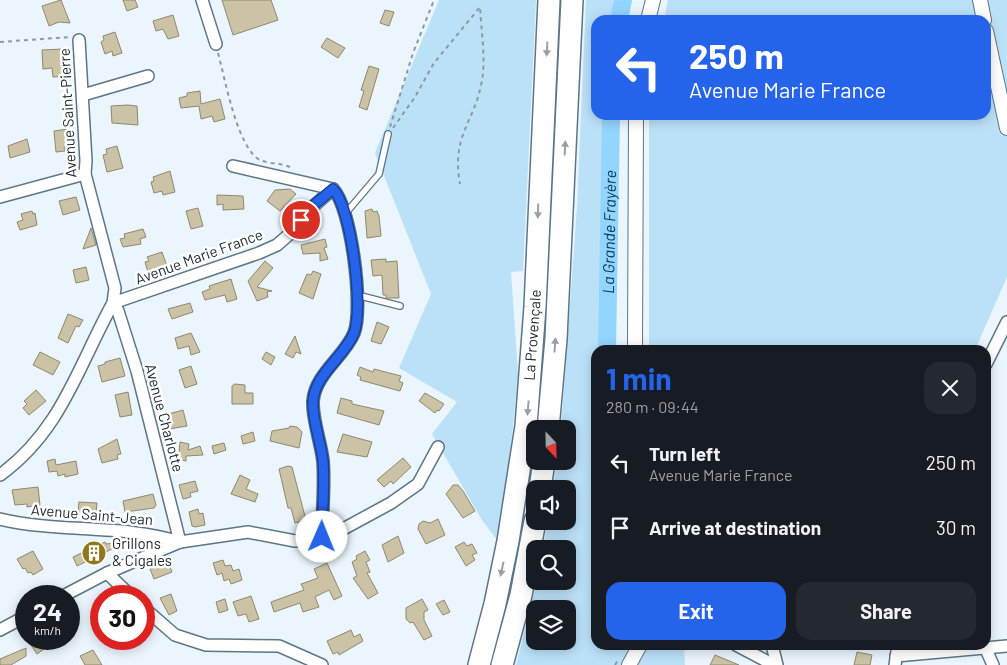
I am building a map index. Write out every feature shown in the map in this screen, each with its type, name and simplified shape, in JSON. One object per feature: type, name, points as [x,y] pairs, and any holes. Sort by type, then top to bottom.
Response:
[{"type":"highway","name":"La Provençale","points":[[479,665],[495,604],[508,541],[526,426],[535,307],[549,0]]},
{"type":"highway","name":"La Provençale","points":[[549,420],[556,339],[572,0]]},
{"type":"highway","points":[[502,665],[521,595],[533,530]]},
{"type":"street","points":[[202,0],[216,44]]},
{"type":"street","points":[[649,15],[652,0]]},
{"type":"street","points":[[980,0],[983,15]]},
{"type":"street","name":"Avenue Saint-Pierre","points":[[0,475],[48,429],[65,401],[113,303],[115,288],[85,174],[83,95],[79,40]]},
{"type":"street","points":[[991,54],[1007,128]]},
{"type":"street","points":[[83,95],[148,76]]},
{"type":"street","points":[[635,345],[636,120]]},
{"type":"street","points":[[233,166],[273,177],[297,179],[333,189],[342,203],[345,214],[355,262],[357,295],[354,332],[318,385],[313,401],[323,468],[322,537]]},
{"type":"street","points":[[0,197],[85,174]]},
{"type":"street","name":"Avenue Marie France","points":[[113,303],[277,245],[293,231],[308,210],[333,189]]},
{"type":"street","name":"Avenue Charlotte","points":[[113,303],[118,311],[137,371],[180,542]]},
{"type":"street","points":[[991,354],[1007,322]]},
{"type":"street","points":[[80,587],[107,573],[180,542],[248,532],[295,541],[334,534],[391,503],[418,484],[438,447]]},
{"type":"street","name":"Avenue Saint-Jean","points":[[0,519],[28,526],[159,535],[180,542]]},
{"type":"street","points":[[107,573],[120,585]]},
{"type":"street","points":[[155,618],[175,635],[206,645],[279,646],[322,665]]},
{"type":"street","points":[[0,630],[15,622]]},
{"type":"street","points":[[991,647],[1007,646]]},
{"type":"street","points":[[629,665],[637,650]]},
{"type":"street","points":[[746,650],[776,665]]},
{"type":"street","points":[[773,650],[776,665]]},
{"type":"street","points":[[896,655],[952,650]]},
{"type":"street","points":[[986,650],[993,665]]},
{"type":"lane","points":[[345,214],[379,174],[388,134]]},
{"type":"lane","points":[[357,295],[400,306]]},
{"type":"path","points":[[388,134],[413,53],[434,0]]},
{"type":"path","points":[[388,134],[415,97],[434,63],[480,6],[482,79],[458,148],[457,164],[460,184]]},
{"type":"path","points":[[0,42],[68,37],[79,40]]},
{"type":"path","points":[[216,44],[231,103],[246,146],[252,154],[261,160],[293,169],[297,179]]},
{"type":"shaded area","points":[[439,0],[536,0],[523,271],[511,272],[518,373],[510,457],[497,540],[482,520],[432,434],[457,402],[399,368],[431,294],[375,153]]},
{"type":"shaded area","points":[[586,0],[620,0],[617,15],[591,15],[591,120],[606,120],[602,345],[591,345],[591,650],[684,650],[685,665],[516,665],[526,625],[526,650],[576,650],[576,600],[532,600],[535,590],[576,590],[576,540],[545,540],[546,530],[576,530],[576,480],[554,480],[556,470],[576,470],[576,420],[562,420],[577,207]]},
{"type":"shaded area","points":[[668,0],[1007,0],[1007,277],[977,345],[649,345],[649,120],[991,120],[991,15],[665,15]]},
{"type":"building","points":[[61,0],[70,23],[59,22],[49,26],[42,6]]},
{"type":"building","points":[[123,0],[135,0],[138,7],[127,11]]},
{"type":"building","points":[[222,0],[271,0],[278,20],[233,35]]},
{"type":"building","points":[[385,10],[394,12],[389,26],[380,23]]},
{"type":"building","points":[[173,15],[179,36],[168,39],[163,29],[156,31],[153,21]]},
{"type":"building","points":[[115,32],[122,53],[113,56],[112,51],[105,54],[101,42],[104,40],[103,36]]},
{"type":"building","points":[[327,38],[345,48],[338,58],[321,47]]},
{"type":"building","points":[[63,49],[66,76],[53,77],[52,68],[43,69],[42,50]]},
{"type":"building","points":[[369,66],[379,69],[367,110],[359,107],[364,91],[361,90]]},
{"type":"building","points":[[200,91],[201,104],[220,99],[225,119],[214,122],[212,116],[201,119],[199,106],[181,108],[179,98],[187,96],[187,93]]},
{"type":"building","points":[[111,106],[137,106],[138,125],[112,123]]},
{"type":"building","points":[[68,129],[70,147],[64,147],[65,151],[56,152],[54,131]]},
{"type":"building","points":[[27,139],[30,152],[10,158],[8,146]]},
{"type":"building","points":[[117,146],[123,168],[107,172],[103,155],[107,154],[106,149]]},
{"type":"building","points":[[170,171],[175,192],[163,195],[162,191],[154,193],[151,182],[154,181],[153,177]]},
{"type":"building","points":[[290,189],[296,194],[280,211],[267,201],[275,190]]},
{"type":"building","points":[[217,195],[243,196],[244,209],[223,210],[223,204],[217,205]]},
{"type":"building","points":[[76,197],[80,210],[63,215],[59,201]]},
{"type":"building","points":[[198,208],[203,226],[191,229],[186,211]]},
{"type":"building","points":[[372,209],[373,212],[377,211],[379,216],[381,236],[367,238],[365,211]]},
{"type":"building","points":[[32,211],[33,214],[35,213],[37,225],[20,230],[17,222],[23,220],[21,214]]},
{"type":"building","points":[[91,228],[96,245],[83,249]]},
{"type":"building","points":[[143,229],[146,237],[140,239],[141,244],[123,247],[120,239],[125,238],[124,234]]},
{"type":"building","points":[[325,239],[327,247],[324,248],[328,259],[320,261],[320,253],[303,254],[301,245]]},
{"type":"building","points":[[162,252],[167,266],[148,272],[145,262],[149,261],[147,257]]},
{"type":"building","points":[[386,259],[386,262],[397,261],[399,298],[386,298],[386,295],[383,295],[382,275],[373,276],[371,260]]},
{"type":"building","points":[[265,261],[273,268],[257,287],[272,291],[267,292],[268,297],[257,301],[248,281]]},
{"type":"building","points":[[86,267],[89,280],[76,283],[73,270]]},
{"type":"building","points":[[313,271],[321,274],[313,299],[299,293],[307,274],[311,275]]},
{"type":"building","points":[[231,279],[237,299],[227,302],[225,295],[205,300],[202,292],[210,289],[209,286]]},
{"type":"building","points":[[190,303],[193,312],[172,319],[168,309]]},
{"type":"building","points":[[68,314],[83,320],[79,327],[76,326],[68,343],[58,338]]},
{"type":"building","points":[[377,322],[389,327],[381,344],[371,341]]},
{"type":"building","points":[[191,333],[200,352],[191,355],[189,346],[178,349],[175,338]]},
{"type":"building","points":[[295,336],[301,354],[296,352],[293,358],[285,354]]},
{"type":"building","points":[[40,352],[60,362],[53,375],[33,365]]},
{"type":"building","points":[[266,352],[275,357],[271,365],[262,359]]},
{"type":"building","points":[[120,358],[125,376],[102,382],[98,366]]},
{"type":"building","points":[[191,366],[197,384],[185,388],[179,370]]},
{"type":"building","points":[[360,367],[373,372],[374,369],[401,376],[399,381],[403,383],[400,391],[360,380],[361,377],[357,375]]},
{"type":"building","points":[[235,384],[245,385],[245,393],[253,393],[253,404],[232,404],[232,386]]},
{"type":"building","points":[[36,390],[46,401],[29,415],[23,408],[27,404],[24,401]]},
{"type":"building","points":[[128,392],[132,415],[120,417],[115,395]]},
{"type":"building","points":[[425,393],[444,404],[439,411],[437,410],[435,413],[419,401]]},
{"type":"building","points":[[341,398],[352,401],[352,404],[384,411],[379,425],[337,413]]},
{"type":"building","points":[[183,410],[187,426],[169,429],[165,415]]},
{"type":"building","points":[[290,426],[297,427],[302,432],[299,448],[270,441],[272,431],[289,428]]},
{"type":"building","points":[[253,432],[255,441],[243,444],[241,436]]},
{"type":"building","points":[[343,434],[372,442],[367,457],[337,452]]},
{"type":"building","points":[[117,439],[121,454],[117,455],[118,459],[102,463],[98,449]]},
{"type":"building","points":[[180,442],[189,444],[188,450],[200,446],[203,455],[186,456],[186,461],[178,459],[178,456],[172,455],[179,453]]},
{"type":"building","points":[[224,443],[226,450],[214,454],[212,446]]},
{"type":"building","points":[[403,458],[411,467],[393,484],[391,481],[384,487],[377,480]]},
{"type":"building","points":[[55,459],[56,465],[76,461],[78,474],[65,477],[65,474],[58,476],[57,471],[49,472],[47,461]]},
{"type":"building","points":[[288,466],[292,467],[306,520],[295,523],[291,508],[288,508],[279,469]]},
{"type":"building","points":[[240,475],[250,480],[246,489],[258,494],[255,502],[231,494]]},
{"type":"building","points":[[195,481],[198,491],[190,493],[191,497],[183,499],[179,485]]},
{"type":"building","points":[[453,485],[458,485],[475,511],[463,518],[446,494]]},
{"type":"building","points":[[38,487],[40,505],[27,507],[27,504],[15,505],[12,490]]},
{"type":"building","points":[[153,494],[156,505],[154,508],[125,512],[123,501]]},
{"type":"building","points":[[79,502],[97,503],[96,513],[78,512]]},
{"type":"building","points":[[198,509],[199,514],[203,513],[205,525],[195,527],[192,526],[189,512]]},
{"type":"building","points":[[438,519],[445,535],[426,544],[418,529],[419,524],[423,521],[430,523]]},
{"type":"building","points":[[398,536],[404,553],[388,562],[382,545]]},
{"type":"building","name":"Grillons & Cigales","points":[[105,542],[106,544],[115,543],[116,547],[77,566],[73,557]]},
{"type":"building","points":[[464,542],[467,546],[472,544],[477,553],[472,555],[475,560],[466,566],[455,547]]},
{"type":"building","points":[[33,551],[43,569],[33,575],[31,572],[28,573],[25,568],[23,569],[17,559]]},
{"type":"building","points":[[365,551],[370,560],[366,562],[370,572],[367,573],[378,593],[368,599],[353,578],[357,576],[352,562],[357,559],[356,556]]},
{"type":"building","points":[[223,560],[225,566],[231,565],[233,571],[239,569],[242,580],[231,584],[229,579],[224,581],[222,573],[217,575],[213,563]]},
{"type":"building","points":[[168,562],[172,572],[154,579],[150,569]]},
{"type":"building","points":[[327,563],[342,596],[334,600],[329,590],[315,597],[319,607],[303,612],[300,603],[274,612],[271,602],[304,590],[301,584],[318,578],[314,569]]},
{"type":"building","points":[[171,594],[177,611],[169,615],[160,598]]},
{"type":"building","points":[[251,596],[259,619],[249,622],[246,614],[238,616],[233,602]]},
{"type":"building","points":[[225,599],[228,610],[219,613],[216,602]]},
{"type":"building","points":[[422,599],[428,610],[424,612],[424,620],[432,636],[424,640],[413,622],[410,623],[406,619],[406,608]]},
{"type":"building","points":[[444,600],[450,612],[443,615],[436,604]]},
{"type":"building","points":[[351,630],[354,637],[360,634],[363,641],[339,655],[338,652],[333,654],[327,641]]},
{"type":"building","points":[[21,650],[26,650],[26,656],[11,665],[0,665],[0,659]]},
{"type":"building","points":[[34,650],[43,650],[37,654]]},
{"type":"building","points":[[93,650],[102,665],[85,665],[80,656]]},
{"type":"building","points":[[857,652],[872,655],[870,665],[854,665]]},
{"type":"building","points":[[715,655],[739,665],[710,665]]},
{"type":"waterway","name":"La Grande Frayère","points":[[620,15],[623,0]]},
{"type":"waterway","name":"La Grande Frayère","points":[[607,345],[611,120]]},
{"type":"place","name":"Grillons & Cigales","points":[[94,553]]},
{"type":"route","points":[[301,220],[308,210],[333,189],[342,203],[355,262],[357,295],[354,332],[318,385],[313,401],[324,485],[322,537]]}]
